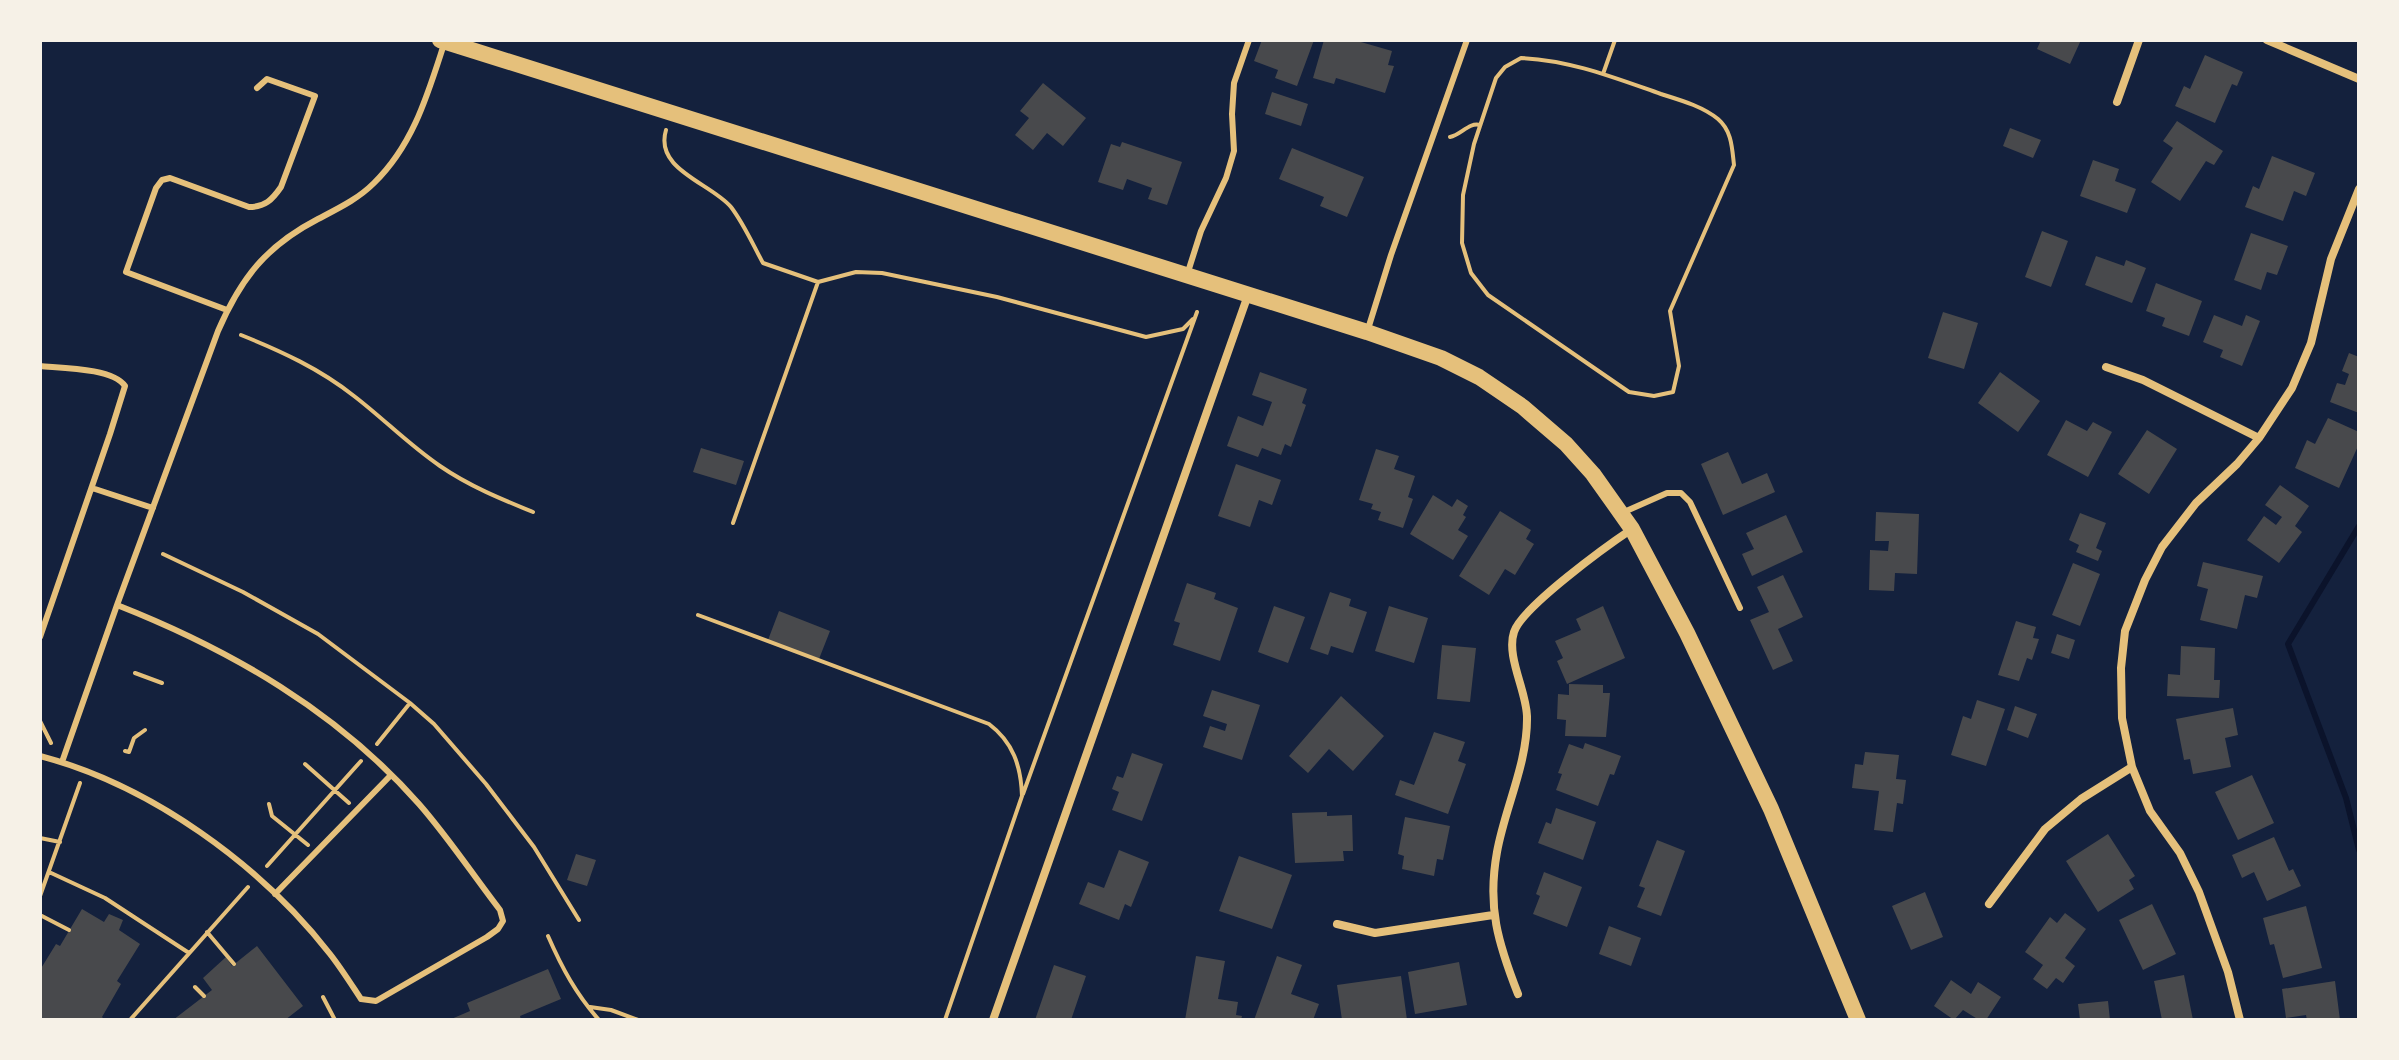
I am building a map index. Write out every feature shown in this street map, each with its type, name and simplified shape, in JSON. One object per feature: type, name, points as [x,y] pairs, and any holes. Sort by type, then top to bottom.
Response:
[{"type":"main road","points":[[443,41],[1367,332],[1441,358],[1479,377],[1523,407],[1566,444],[1593,474],[1632,529],[1687,633],[1771,809],[1858,1020]]},
{"type":"street","points":[[2117,102],[2139,40]]},
{"type":"street","points":[[2267,40],[2359,79]]},
{"type":"street","points":[[2240,1020],[2228,972],[2199,892],[2180,853],[2150,811],[2132,767],[2122,718],[2121,668],[2125,631],[2162,547],[2196,503],[2259,438],[2292,388],[2311,343],[2331,259],[2359,189]]},
{"type":"street","points":[[993,1020],[1248,295]]},
{"type":"street","points":[[2106,367],[2143,380],[2259,438]]},
{"type":"street","points":[[1518,994],[1503,955],[1493,915],[1497,850],[1515,789],[1527,715],[1512,650],[1514,632],[1525,615],[1599,551],[1632,529]]},
{"type":"street","points":[[1989,904],[2045,829],[2081,799],[2132,767]]},
{"type":"street","points":[[1337,924],[1375,933],[1493,915]]},
{"type":"lane","points":[[1187,275],[1201,231],[1226,178],[1234,151],[1234,83],[1249,40]]},
{"type":"lane","points":[[1367,332],[1467,40]]},
{"type":"lane","points":[[62,762],[117,605],[234,296],[266,254],[293,234],[361,195],[398,154],[419,117],[443,41]]},
{"type":"lane","points":[[227,310],[126,272],[156,188],[162,180],[170,178],[249,207],[260,207],[273,199],[281,187],[315,96],[267,79],[257,88]]},
{"type":"lane","points":[[40,366],[117,377],[125,386],[40,637]]},
{"type":"lane","points":[[92,488],[153,508]]},
{"type":"lane","points":[[1621,514],[1667,493],[1681,493],[1690,502],[1740,608]]},
{"type":"lane","points":[[40,756],[126,789],[174,815],[221,847],[275,894],[329,953],[361,999],[376,1001],[498,929],[503,921],[500,910],[420,805],[339,727],[280,685],[234,658],[181,631],[117,605]]},
{"type":"lane","points":[[275,894],[391,775]]},
{"type":"path","points":[[1603,74],[1615,40]]},
{"type":"path","points":[[1521,58],[1546,59],[1603,74],[1700,108],[1720,120],[1732,140],[1734,165],[1670,311],[1679,366],[1673,392],[1654,396],[1629,392],[1488,295],[1471,273],[1462,243],[1463,195],[1481,125],[1496,78],[1505,67],[1521,58]]},
{"type":"path","points":[[671,113],[664,149],[691,179],[719,195],[732,208],[763,263],[818,282],[856,272],[882,273],[997,297],[1146,337],[1183,329],[1197,312],[1022,796],[945,1020]]},
{"type":"path","points":[[1450,137],[1473,124],[1481,125]]},
{"type":"path","points":[[733,523],[818,282]]},
{"type":"path","points":[[241,335],[318,371],[355,396],[441,467],[483,491],[533,512]]},
{"type":"path","points":[[163,554],[243,592],[318,634],[434,724],[486,784],[534,847],[579,920]]},
{"type":"path","points":[[698,615],[989,724],[1000,732],[1015,754],[1022,777],[1022,796]]},
{"type":"path","points":[[135,673],[162,683]]},
{"type":"path","points":[[377,744],[410,703]]},
{"type":"path","points":[[40,721],[51,743]]},
{"type":"path","points":[[125,751],[129,752],[134,738],[145,730]]},
{"type":"path","points":[[267,866],[362,760]]},
{"type":"path","points":[[305,764],[357,810]]},
{"type":"path","points":[[40,896],[80,783]]},
{"type":"path","points":[[269,804],[272,816],[316,852]]},
{"type":"path","points":[[40,838],[60,842]]},
{"type":"path","points":[[49,872],[105,898],[189,953]]},
{"type":"path","points":[[130,1020],[250,884]]},
{"type":"path","points":[[40,915],[69,930]]},
{"type":"path","points":[[207,932],[234,964]]},
{"type":"path","points":[[548,936],[565,974],[599,1020]]},
{"type":"path","points":[[195,987],[204,996]]},
{"type":"path","points":[[323,997],[335,1020]]},
{"type":"path","points":[[588,1007],[611,1010],[638,1020]]},
{"type":"building","points":[[1262,40],[1314,40],[1297,86],[1275,78],[1278,70],[1254,61]]},
{"type":"building","points":[[1324,40],[1354,40],[1392,51],[1388,65],[1394,66],[1385,93],[1336,78],[1334,84],[1313,78]]},
{"type":"building","points":[[2041,40],[2081,40],[2070,64],[2037,49]]},
{"type":"building","points":[[2205,55],[2243,72],[2237,86],[2232,84],[2215,123],[2175,106],[2184,86],[2190,89]]},
{"type":"building","points":[[1043,83],[1086,118],[1063,146],[1047,133],[1033,150],[1015,135],[1029,118],[1020,111]]},
{"type":"building","points":[[1272,92],[1308,104],[1301,126],[1265,114]]},
{"type":"building","points":[[2177,121],[2223,151],[2214,165],[2206,161],[2180,201],[2151,182],[2173,148],[2163,141]]},
{"type":"building","points":[[2010,128],[2041,140],[2033,158],[2003,146]]},
{"type":"building","points":[[1122,142],[1182,162],[1167,205],[1148,199],[1152,188],[1127,179],[1123,190],[1098,182],[1111,144],[1120,147]]},
{"type":"building","points":[[1292,148],[1364,177],[1347,217],[1320,206],[1324,197],[1279,179]]},
{"type":"building","points":[[2272,156],[2315,173],[2306,196],[2294,191],[2283,221],[2245,207],[2253,186],[2259,189]]},
{"type":"building","points":[[2093,160],[2119,169],[2115,181],[2136,189],[2127,213],[2080,196]]},
{"type":"building","points":[[2042,231],[2068,241],[2051,287],[2025,277]]},
{"type":"building","points":[[2251,233],[2288,246],[2277,275],[2267,272],[2261,290],[2234,280]]},
{"type":"building","points":[[2096,256],[2124,266],[2126,260],[2146,268],[2132,303],[2085,285]]},
{"type":"building","points":[[2156,283],[2202,301],[2189,336],[2162,326],[2165,318],[2146,311]]},
{"type":"building","points":[[1943,312],[1978,323],[1964,369],[1928,358]]},
{"type":"building","points":[[2214,315],[2242,326],[2246,315],[2260,321],[2242,366],[2220,357],[2223,350],[2203,342]]},
{"type":"building","points":[[2349,353],[2359,357],[2359,413],[2330,402],[2337,383],[2345,385],[2349,374],[2342,371]]},
{"type":"building","points":[[1260,372],[1307,389],[1302,403],[1306,405],[1291,447],[1285,444],[1281,455],[1262,448],[1258,457],[1227,446],[1238,416],[1263,426],[1272,402],[1252,395]]},
{"type":"building","points":[[2000,372],[2040,401],[2018,432],[1978,403]]},
{"type":"building","points":[[2328,418],[2359,432],[2359,444],[2339,488],[2295,468],[2307,440],[2315,444]]},
{"type":"building","points":[[2066,420],[2087,431],[2093,422],[2112,432],[2088,477],[2047,455]]},
{"type":"building","points":[[2147,430],[2177,449],[2149,494],[2118,474]]},
{"type":"building","points":[[701,448],[744,461],[736,485],[693,472]]},
{"type":"building","points":[[1376,449],[1399,456],[1394,469],[1415,476],[1408,497],[1413,499],[1403,528],[1378,520],[1381,512],[1371,509],[1373,504],[1359,500]]},
{"type":"building","points":[[1728,452],[1742,484],[1767,473],[1775,492],[1723,515],[1701,464]]},
{"type":"building","points":[[1236,464],[1281,480],[1272,505],[1259,500],[1250,527],[1218,516]]},
{"type":"building","points":[[2280,485],[2309,506],[2295,526],[2302,532],[2279,563],[2247,540],[2264,516],[2276,525],[2282,517],[2265,505]]},
{"type":"building","points":[[1433,495],[1452,507],[1457,499],[1468,506],[1458,530],[1468,536],[1453,560],[1410,534]]},
{"type":"building","points":[[1500,511],[1531,530],[1526,539],[1534,544],[1515,575],[1505,569],[1489,595],[1459,576]]},
{"type":"building","points":[[1876,512],[1919,514],[1917,574],[1895,573],[1894,591],[1869,590],[1870,550],[1888,551],[1889,541],[1875,541]]},
{"type":"building","points":[[2080,513],[2106,523],[2096,548],[2102,551],[2098,561],[2076,552],[2079,545],[2069,540]]},
{"type":"building","points":[[1786,515],[1803,552],[1752,576],[1742,554],[1754,549],[1746,533]]},
{"type":"building","points":[[2203,562],[2263,576],[2257,598],[2245,595],[2237,629],[2200,620],[2208,589],[2197,586]]},
{"type":"building","points":[[2073,563],[2100,574],[2080,626],[2052,615]]},
{"type":"building","points":[[1783,575],[1803,617],[1778,629],[1793,661],[1773,670],[1750,620],[1769,612],[1757,587]]},
{"type":"building","points":[[1187,583],[1216,593],[1214,599],[1238,608],[1220,661],[1173,645],[1180,623],[1174,621]]},
{"type":"building","points":[[1330,592],[1351,599],[1349,606],[1367,612],[1353,653],[1331,646],[1328,655],[1310,649]]},
{"type":"building","points":[[1274,606],[1305,617],[1288,663],[1258,652]]},
{"type":"building","points":[[1389,606],[1428,618],[1414,663],[1375,651]]},
{"type":"building","points":[[1603,606],[1625,658],[1567,684],[1557,661],[1563,658],[1555,641],[1581,630],[1576,619]]},
{"type":"building","points":[[779,611],[830,631],[819,659],[768,640]]},
{"type":"building","points":[[2016,621],[2036,627],[2033,638],[2039,639],[2032,660],[2027,658],[2019,681],[1998,675]]},
{"type":"building","points":[[2057,634],[2075,640],[2069,659],[2051,653]]},
{"type":"building","points":[[1442,645],[1476,648],[1470,702],[1437,699]]},
{"type":"building","points":[[2181,646],[2215,648],[2214,680],[2220,680],[2219,698],[2167,696],[2168,674],[2180,675]]},
{"type":"building","points":[[1569,684],[1603,685],[1603,693],[1610,693],[1606,737],[1565,736],[1566,720],[1557,719],[1558,694],[1569,695]]},
{"type":"building","points":[[1212,690],[1260,705],[1242,760],[1203,747],[1210,726],[1225,731],[1227,724],[1203,716]]},
{"type":"building","points":[[1341,696],[1384,736],[1353,771],[1329,749],[1308,773],[1289,756]]},
{"type":"building","points":[[1977,700],[2005,709],[1986,766],[1951,755],[1963,716],[1971,719]]},
{"type":"building","points":[[2015,706],[2037,714],[2028,738],[2007,730]]},
{"type":"building","points":[[2233,708],[2238,735],[2225,738],[2231,767],[2193,774],[2190,759],[2184,760],[2176,719]]},
{"type":"building","points":[[1434,732],[1465,742],[1458,761],[1466,764],[1448,814],[1395,795],[1400,780],[1414,785]]},
{"type":"building","points":[[1585,743],[1621,756],[1614,775],[1610,774],[1598,806],[1556,790],[1562,774],[1558,773],[1569,744],[1583,749]]},
{"type":"building","points":[[1865,752],[1899,755],[1896,779],[1906,780],[1903,804],[1897,803],[1893,832],[1874,830],[1879,791],[1852,788],[1855,764],[1863,765]]},
{"type":"building","points":[[1132,753],[1163,764],[1142,821],[1112,810],[1119,792],[1112,789],[1117,776],[1123,778]]},
{"type":"building","points":[[2252,775],[2274,823],[2238,840],[2215,792]]},
{"type":"building","points":[[1556,808],[1596,822],[1583,860],[1538,843],[1546,822],[1551,824]]},
{"type":"building","points":[[1327,812],[1327,816],[1352,815],[1353,851],[1343,851],[1344,861],[1295,863],[1292,813]]},
{"type":"building","points":[[1405,817],[1450,826],[1443,860],[1437,859],[1434,876],[1402,869],[1404,856],[1398,854]]},
{"type":"building","points":[[2108,834],[2135,876],[2129,880],[2134,889],[2098,912],[2066,861]]},
{"type":"building","points":[[2274,837],[2289,871],[2293,869],[2301,886],[2267,901],[2254,872],[2242,878],[2232,855]]},
{"type":"building","points":[[1657,840],[1685,851],[1661,916],[1637,907],[1645,888],[1639,886]]},
{"type":"building","points":[[1119,850],[1149,862],[1131,907],[1125,904],[1119,920],[1079,904],[1088,882],[1104,888]]},
{"type":"building","points":[[576,854],[596,860],[587,886],[567,880]]},
{"type":"building","points":[[1239,856],[1292,875],[1272,929],[1219,911]]},
{"type":"building","points":[[1544,872],[1582,887],[1567,927],[1533,914]]},
{"type":"building","points":[[1925,892],[1943,937],[1911,950],[1892,906]]},
{"type":"building","points":[[2152,904],[2176,954],[2143,970],[2119,920]]},
{"type":"building","points":[[2306,906],[2322,968],[2283,978],[2263,918]]},
{"type":"building","points":[[82,909],[104,922],[109,914],[123,920],[119,930],[140,944],[117,981],[121,984],[102,1017],[105,1020],[40,1020],[40,970],[56,944],[60,946]]},
{"type":"building","points":[[2065,913],[2086,929],[2065,958],[2075,966],[2063,983],[2056,978],[2047,989],[2033,979],[2043,965],[2025,952],[2050,917],[2057,923]]},
{"type":"building","points":[[1609,926],[1641,938],[1631,966],[1599,954]]},
{"type":"building","points":[[257,946],[303,1006],[285,1020],[173,1020],[212,990],[203,978],[226,957],[232,966]]},
{"type":"building","points":[[1196,956],[1225,961],[1218,999],[1238,1002],[1236,1015],[1242,1016],[1241,1020],[1185,1020]]},
{"type":"building","points":[[1277,956],[1302,965],[1291,994],[1319,1004],[1313,1020],[1254,1020]]},
{"type":"building","points":[[1459,962],[1467,1005],[1415,1014],[1408,972]]},
{"type":"building","points":[[1054,965],[1086,976],[1071,1020],[1035,1020]]},
{"type":"building","points":[[548,969],[561,999],[520,1016],[521,1020],[449,1020],[470,1011],[467,1003]]},
{"type":"building","points":[[2184,975],[2193,1020],[2162,1020],[2154,981]]},
{"type":"building","points":[[1401,976],[1407,1020],[1342,1020],[1337,985]]},
{"type":"building","points":[[1951,980],[1971,994],[1978,982],[2001,997],[1986,1020],[1979,1020],[1963,1010],[1954,1020],[1934,1006]]},
{"type":"building","points":[[2335,981],[2340,1020],[2307,1020],[2306,1015],[2286,1018],[2282,989]]},
{"type":"building","points":[[2108,1001],[2110,1020],[2080,1020],[2078,1004]]},
{"type":"waterway","points":[[2359,526],[2288,644],[2346,798],[2359,850]]}]
